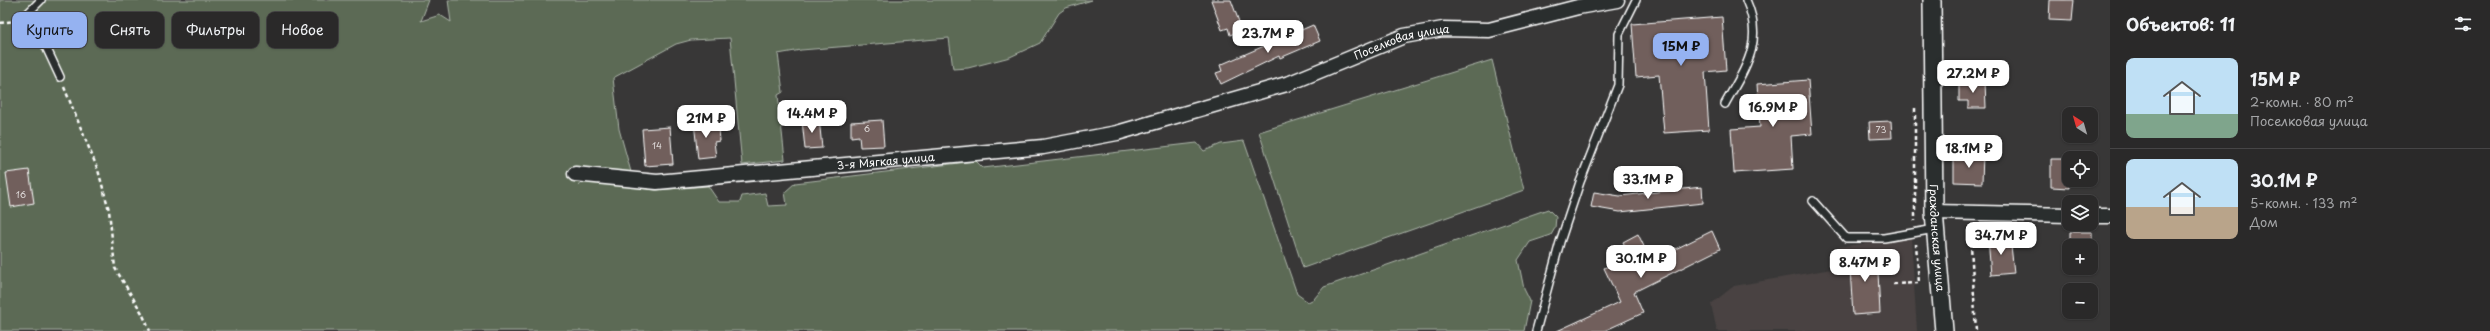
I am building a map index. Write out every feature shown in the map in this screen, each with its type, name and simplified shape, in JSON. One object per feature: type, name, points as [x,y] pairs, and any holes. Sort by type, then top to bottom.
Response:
[{"type":"street","name":"Поселковая улица","points":[[1193,111],[1290,83],[1404,36],[1443,29],[1489,30],[1574,3],[1618,0]]},
{"type":"street","name":"Гражданская улица","points":[[1932,0],[1934,212],[1944,331]]},
{"type":"street","name":"3-я Мягкая улица","points":[[575,174],[657,182],[937,158],[1043,147],[1117,133],[1193,111]]},
{"type":"street","points":[[1934,212],[2062,215]]},
{"type":"street","points":[[2098,216],[2110,216]]},
{"type":"lane","points":[[41,0],[24,17],[40,34],[60,77]]},
{"type":"lane","points":[[1536,331],[1560,242],[1580,182],[1618,85],[1619,34],[1636,0]]},
{"type":"lane","points":[[1725,104],[1750,59],[1754,47],[1752,18],[1746,0]]},
{"type":"lane","points":[[1813,201],[1846,238],[1884,238],[1936,229]]},
{"type":"path","points":[[60,77],[98,170],[112,226],[115,268],[142,314],[150,331]]},
{"type":"path","points":[[1893,284],[1919,283],[1915,232],[1915,101]]},
{"type":"path","points":[[1969,212],[1976,331]]},
{"type":"shaded area","points":[[1911,238],[1917,331],[1717,331],[1711,304],[1734,286],[1837,268],[1837,247]]},
{"type":"green space","points":[[0,0],[429,0],[421,21],[440,15],[451,22],[448,0],[1092,0],[1066,8],[1059,13],[1040,43],[1010,57],[968,68],[953,69],[949,38],[801,50],[778,54],[783,92],[778,95],[785,160],[742,165],[730,38],[691,40],[676,44],[613,78],[619,129],[631,172],[581,167],[579,186],[583,181],[655,190],[708,186],[719,202],[740,202],[742,196],[765,193],[768,206],[787,205],[785,192],[795,183],[976,161],[983,168],[1197,143],[1204,151],[1221,144],[1244,141],[1297,294],[1308,302],[1314,299],[1324,287],[1548,209],[1556,217],[1555,228],[1551,235],[1530,242],[1518,260],[1524,289],[1530,301],[1524,331],[0,331]]},
{"type":"green space","points":[[1492,60],[1524,190],[1303,268],[1259,132]]},
{"type":"building","points":[[1211,0],[1231,0],[1242,30],[1230,35],[1228,28],[1222,30]]},
{"type":"building","points":[[2050,0],[2074,0],[2072,21],[2049,20]]},
{"type":"building","points":[[1722,17],[1726,70],[1705,72],[1709,130],[1664,133],[1659,75],[1636,77],[1632,24]]},
{"type":"building","points":[[1313,25],[1320,41],[1280,58],[1279,56],[1221,84],[1216,73],[1222,71],[1220,65]]},
{"type":"building","points":[[1808,80],[1812,134],[1791,136],[1793,169],[1734,173],[1731,129],[1760,127],[1757,84]]},
{"type":"building","points":[[1959,81],[1985,81],[1986,108],[1968,108],[1968,101],[1959,101]]},
{"type":"building","points":[[819,118],[822,148],[805,149],[802,120]]},
{"type":"building","points":[[712,120],[713,129],[719,129],[720,141],[714,142],[716,157],[698,159],[694,122]]},
{"type":"building","points":[[882,120],[884,146],[860,147],[859,136],[851,137],[851,122]]},
{"type":"building","points":[[1891,121],[1892,138],[1870,139],[1869,122]]},
{"type":"building","points":[[670,127],[673,164],[645,166],[642,129]]},
{"type":"building","points":[[1962,153],[1983,154],[1982,183],[1954,182],[1954,160],[1962,160]]},
{"type":"building","points":[[2051,159],[2062,159],[2062,187],[2069,188],[2051,187]]},
{"type":"building","points":[[29,170],[34,203],[11,207],[6,173]]},
{"type":"building","points":[[1702,187],[1703,203],[1620,212],[1591,207],[1594,192],[1620,196]]},
{"type":"building","points":[[1712,231],[1720,249],[1634,292],[1643,313],[1604,331],[1557,331],[1620,302],[1604,268],[1630,256],[1623,242],[1638,234],[1651,261]]},
{"type":"building","points":[[2070,232],[2092,232],[2092,239],[2070,239]]},
{"type":"building","points":[[2010,236],[2014,273],[1991,275],[1988,238]]},
{"type":"building","points":[[1877,252],[1880,313],[1853,315],[1849,253]]}]
